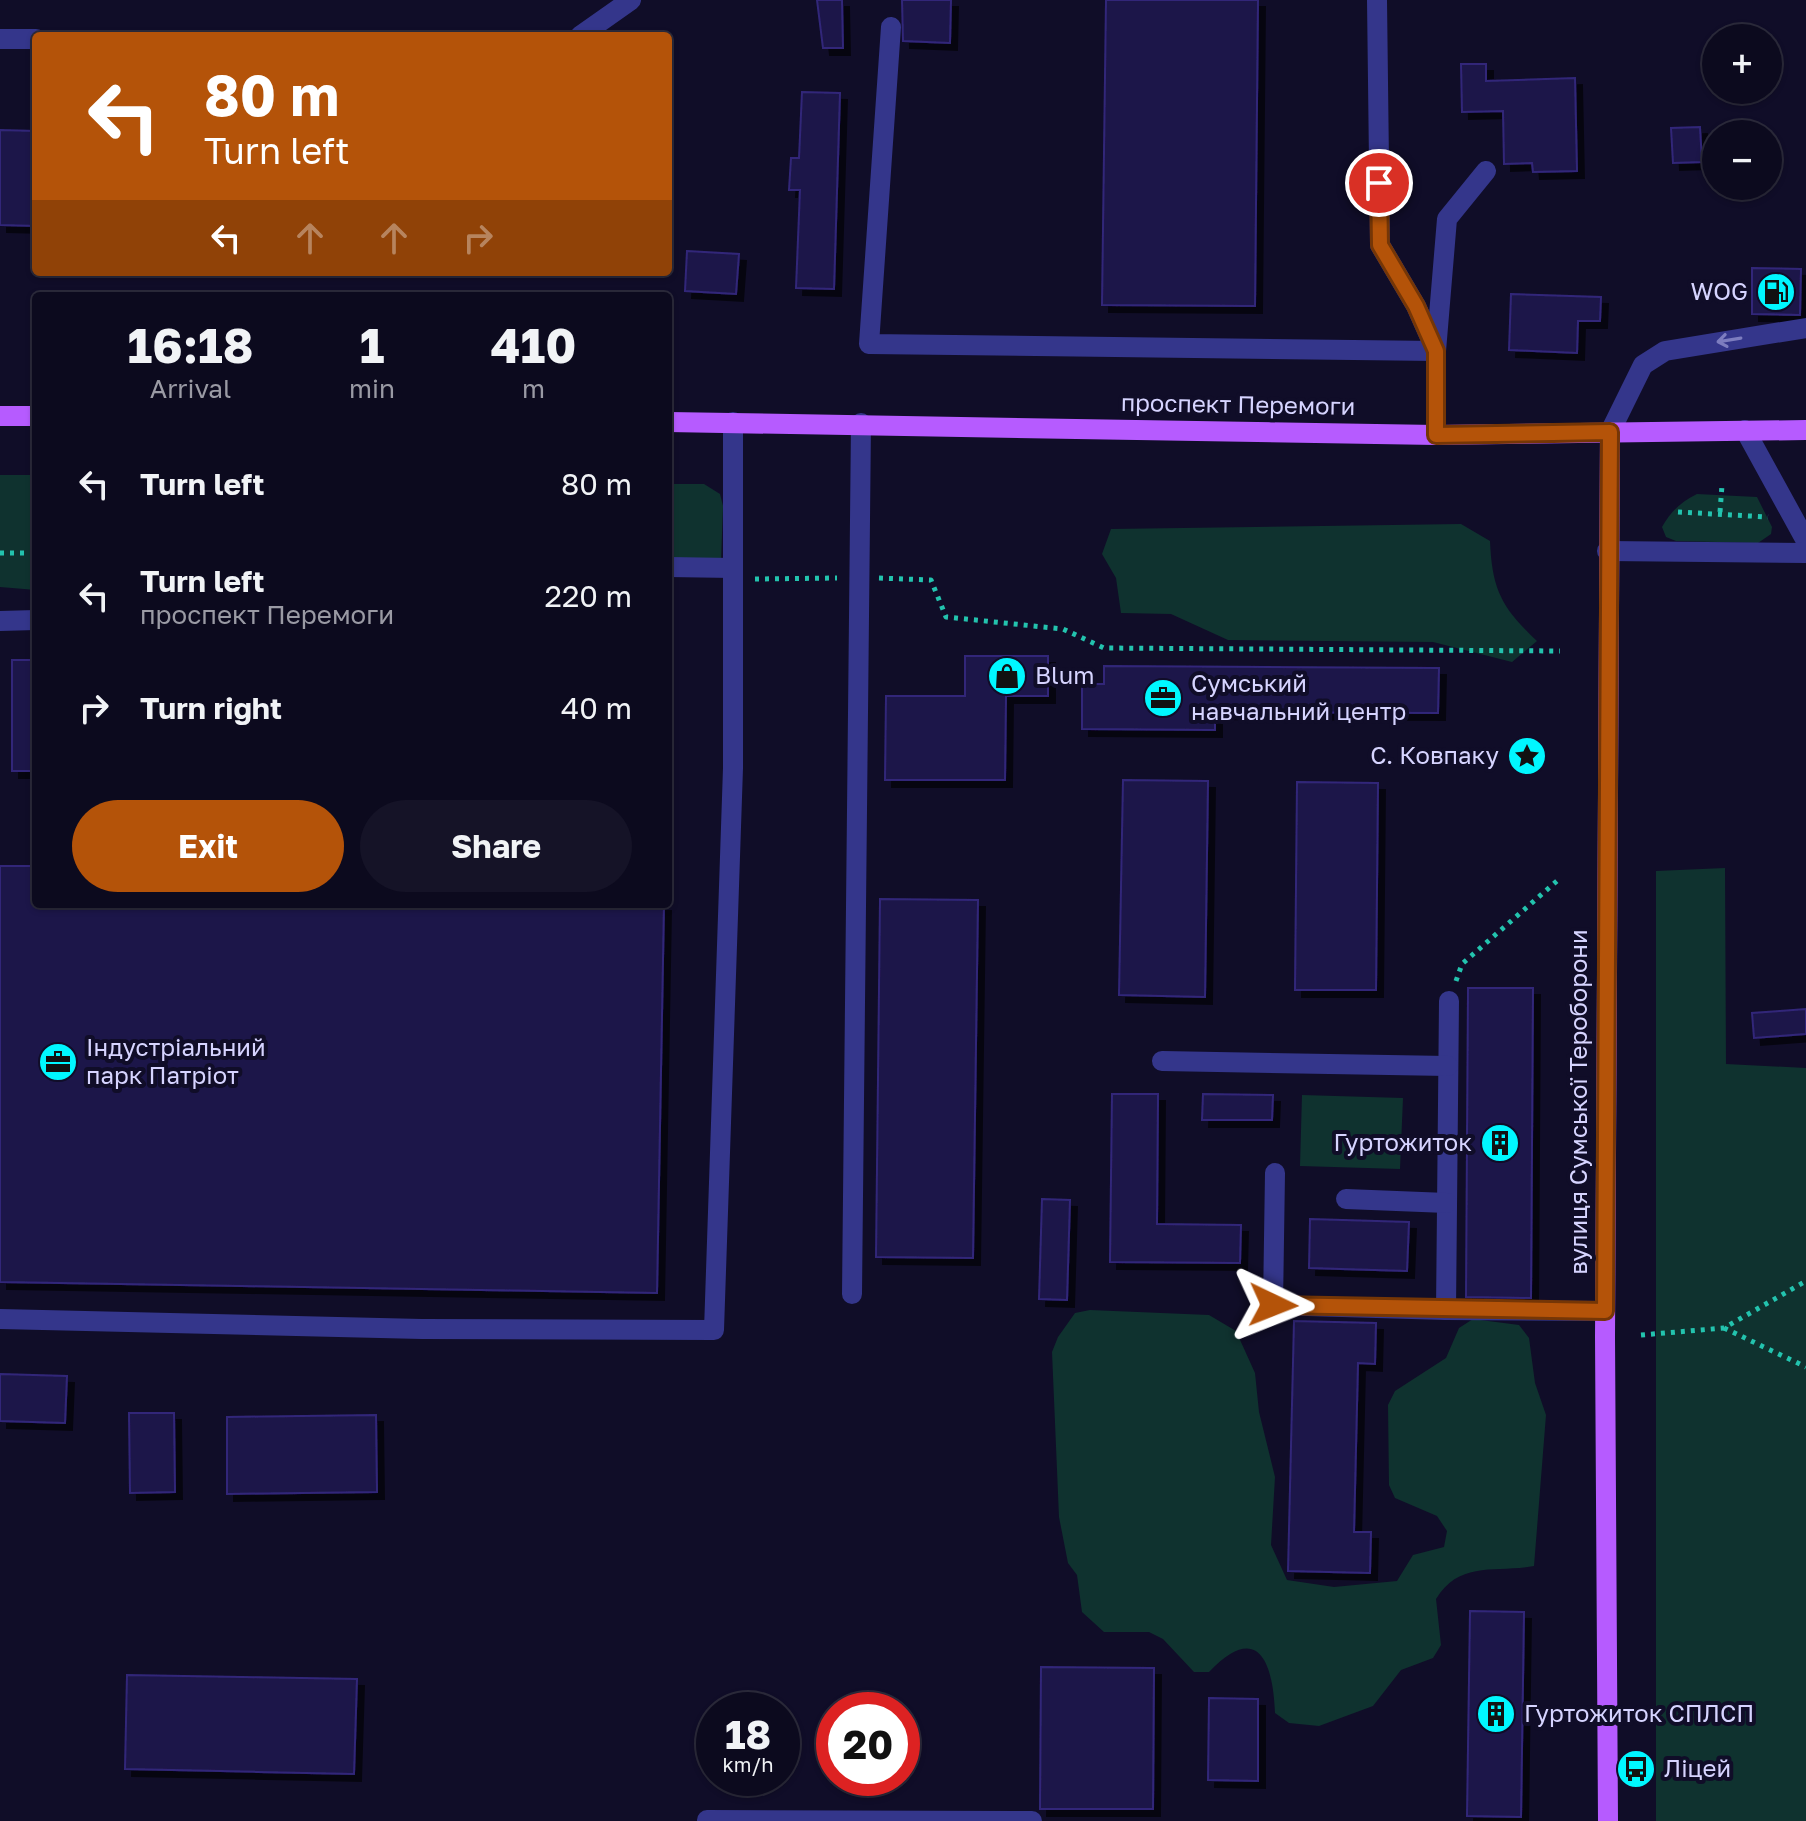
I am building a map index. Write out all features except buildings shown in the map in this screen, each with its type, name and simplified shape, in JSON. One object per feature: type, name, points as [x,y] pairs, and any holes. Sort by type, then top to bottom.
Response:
[{"type":"main road","points":[[0,416],[32,416]]},
{"type":"main road","name":"проспект Перемоги","points":[[672,422],[1436,435],[1806,430]]},
{"type":"main road","name":"вулиця Сумської Тероборони","points":[[1608,1821],[1605,1311],[1610,432]]},
{"type":"lane","points":[[586,32],[631,0]]},
{"type":"lane","points":[[1377,0],[1380,245],[1416,306],[1436,351]]},
{"type":"lane","points":[[891,27],[869,344],[1436,351]]},
{"type":"lane","points":[[0,39],[32,39]]},
{"type":"lane","points":[[1436,435],[1436,351],[1447,219],[1486,171]]},
{"type":"lane","points":[[1610,432],[1643,365],[1665,351],[1806,328]]},
{"type":"lane","points":[[0,1319],[422,1329],[714,1330],[733,768],[733,422]]},
{"type":"lane","points":[[852,1294],[861,423]]},
{"type":"lane","points":[[1745,430],[1803,535]]},
{"type":"lane","points":[[1607,551],[1806,553]]},
{"type":"lane","points":[[672,567],[733,568]]},
{"type":"lane","points":[[0,621],[32,620]]},
{"type":"lane","points":[[1446,1310],[1449,1001]]},
{"type":"lane","points":[[1162,1061],[1448,1066]]},
{"type":"lane","points":[[1275,1173],[1273,1305],[1605,1311]]},
{"type":"lane","points":[[1346,1199],[1447,1203]]},
{"type":"lane","points":[[707,1820],[1032,1821]]},
{"type":"path","points":[[1720,512],[1722,485]]},
{"type":"path","points":[[1678,512],[1763,514],[1803,535]]},
{"type":"path","points":[[0,553],[32,553]]},
{"type":"path","points":[[733,568],[752,579],[860,577],[931,580],[946,617],[1063,629],[1104,648],[1560,651]]},
{"type":"path","points":[[1449,1001],[1462,964],[1558,880]]},
{"type":"path","points":[[1641,1335],[1724,1328],[1806,1281]]},
{"type":"path","points":[[1724,1328],[1806,1367]]},
{"type":"green space","points":[[0,475],[32,475],[32,590],[0,587]]},
{"type":"green space","points":[[672,484],[704,484],[720,494],[723,506],[721,562],[672,561]]},
{"type":"green space","points":[[1697,494],[1757,497],[1772,527],[1771,534],[1758,543],[1676,541],[1666,537],[1662,527],[1669,516]]},
{"type":"green space","points":[[1461,524],[1490,541],[1493,573],[1501,597],[1515,618],[1537,641],[1512,662],[1433,642],[1228,640],[1171,614],[1121,613],[1116,578],[1102,554],[1111,529]]},
{"type":"green space","points":[[1725,868],[1726,1064],[1806,1068],[1806,1821],[1656,1821],[1656,871]]},
{"type":"green space","points":[[1302,1095],[1403,1098],[1400,1169],[1300,1166]]},
{"type":"green space","points":[[1090,1310],[1209,1315],[1236,1331],[1255,1373],[1259,1412],[1275,1477],[1271,1545],[1287,1580],[1334,1587],[1397,1581],[1413,1555],[1444,1547],[1447,1531],[1437,1516],[1395,1498],[1389,1485],[1388,1405],[1395,1391],[1446,1358],[1459,1328],[1473,1319],[1519,1325],[1529,1338],[1535,1383],[1546,1415],[1534,1566],[1479,1570],[1456,1578],[1436,1599],[1441,1645],[1433,1658],[1401,1670],[1373,1706],[1319,1726],[1289,1723],[1275,1713],[1266,1664],[1260,1654],[1251,1649],[1240,1650],[1226,1657],[1209,1672],[1194,1672],[1163,1639],[1149,1632],[1104,1632],[1082,1612],[1077,1575],[1068,1563],[1059,1517],[1052,1352],[1058,1337],[1075,1313]]},
{"type":"place","name":"WOG","points":[[1776,292]]},
{"type":"place","name":"Blum","points":[[1007,676]]},
{"type":"place","name":"Сумський навчальний центр","points":[[1163,698]]},
{"type":"place","name":"С. Ковпаку","points":[[1527,756]]},
{"type":"place","name":"Індустріальний парк Патріот","points":[[58,1062]]},
{"type":"place","name":"Гуртожиток","points":[[1500,1143]]},
{"type":"place","name":"Гуртожиток СПЛСП","points":[[1496,1714]]},
{"type":"place","name":"Ліцей","points":[[1636,1769]]},
{"type":"route","points":[[1273,1305],[1605,1311],[1607,511],[1610,432],[1436,435],[1436,351],[1416,306],[1380,245],[1379,183]]}]
